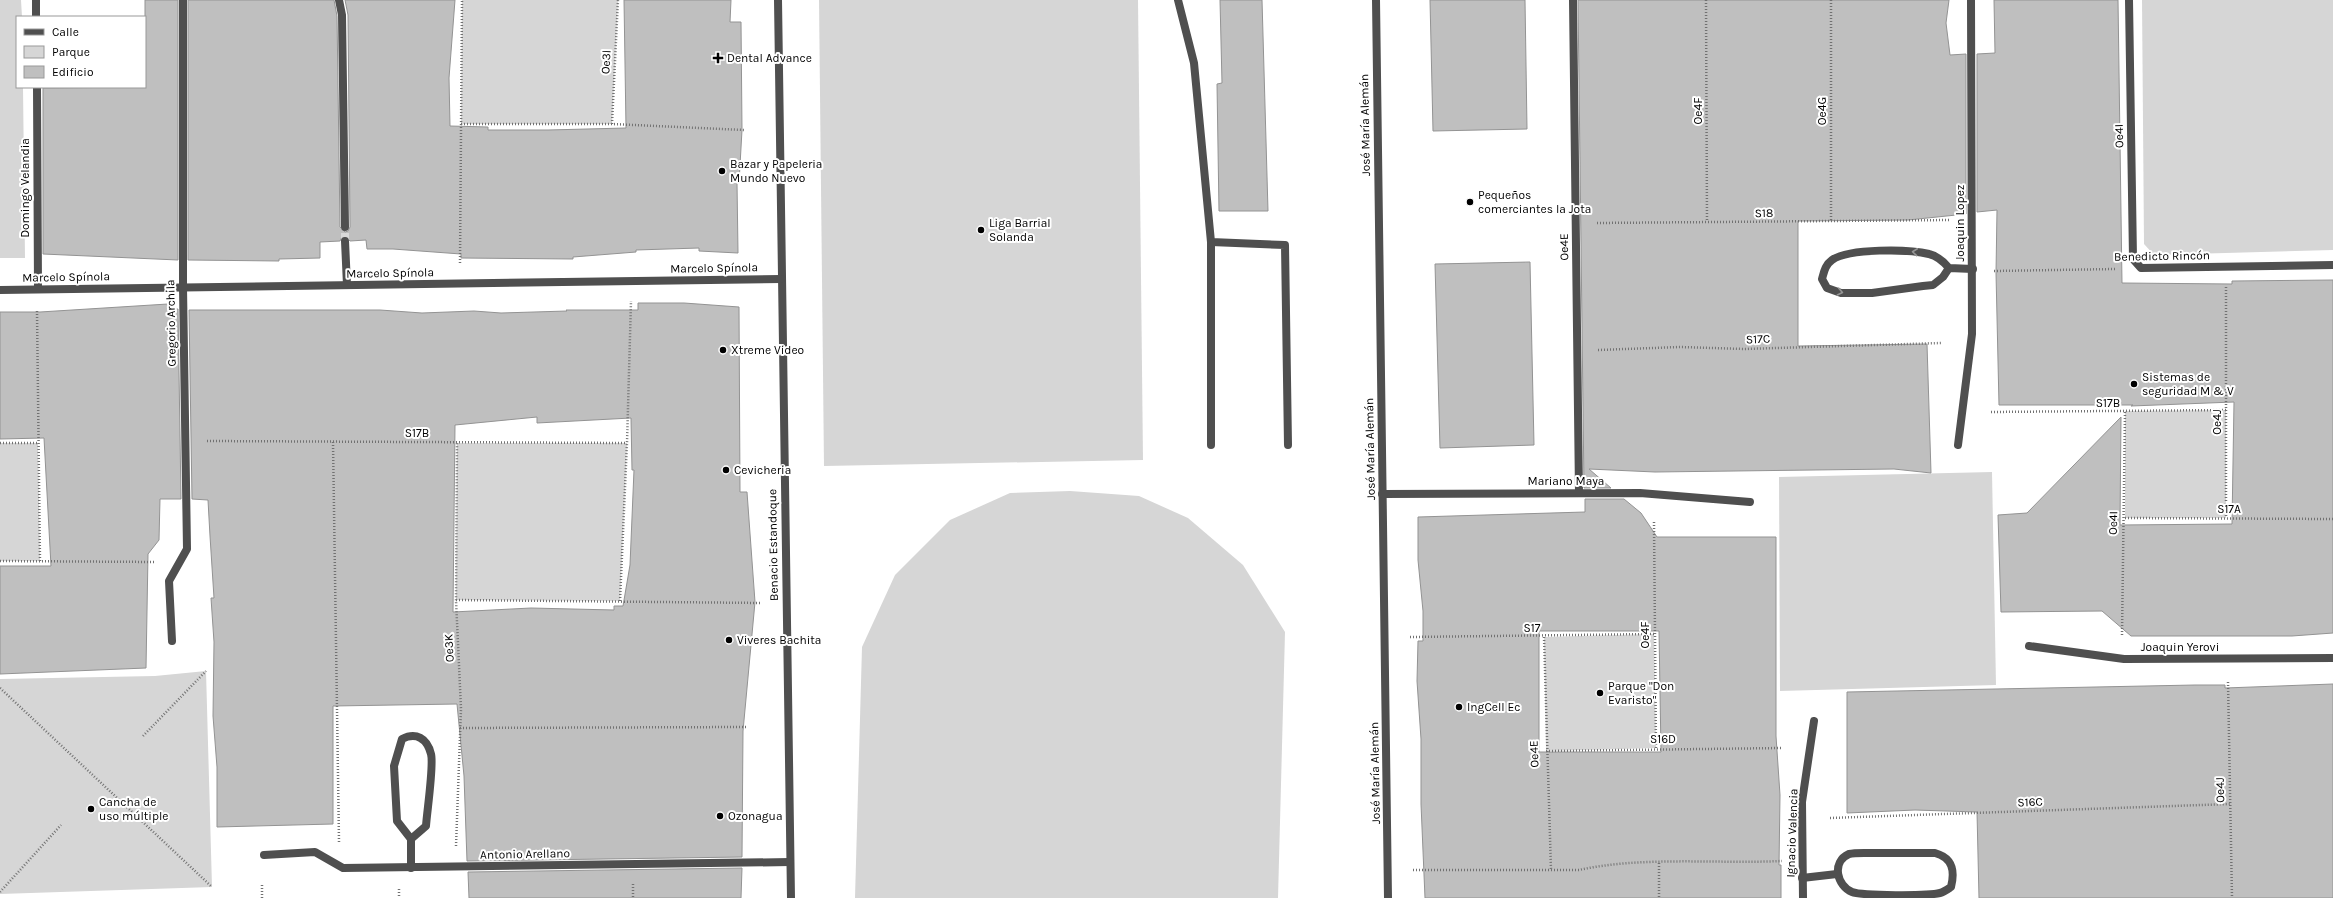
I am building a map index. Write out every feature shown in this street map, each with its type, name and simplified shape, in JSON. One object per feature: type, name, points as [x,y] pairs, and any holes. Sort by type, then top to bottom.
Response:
[{"type":"street","points":[[36,0],[36,16]]},
{"type":"street","name":"Gregorio Archila","points":[[172,641],[169,581],[187,549],[183,287],[183,0]]},
{"type":"street","points":[[339,0],[342,14],[345,227]]},
{"type":"street","name":"Benacio Estandoque","points":[[778,0],[780,280],[791,898]]},
{"type":"street","points":[[1178,0],[1194,63],[1211,242],[1211,445]]},
{"type":"street","name":"José María Alemán","points":[[1376,0],[1388,898]]},
{"type":"street","name":"Oe4E","points":[[1573,0],[1579,493]]},
{"type":"street","name":"Joaquin Lopez","points":[[1958,445],[1972,334],[1971,0]]},
{"type":"street","name":"Oe4I","points":[[2129,0],[2133,258],[2141,268]]},
{"type":"street","name":"Domingo Velandia","points":[[37,88],[38,289]]},
{"type":"street","points":[[345,241],[347,285]]},
{"type":"street","points":[[1211,242],[1285,245],[1288,445]]},
{"type":"street","points":[[1949,268],[1943,277],[1933,284],[1872,293],[1841,293],[1827,288],[1822,279],[1825,267],[1832,260],[1875,250],[1930,254],[1942,260],[1949,268],[1973,269]]},
{"type":"street","name":"Benedicto Rincón","points":[[2141,268],[2333,265]]},
{"type":"street","name":"Marcelo Spínola","points":[[0,290],[780,280]]},
{"type":"street","name":"Mariano Maya","points":[[1382,494],[1640,493],[1750,502]]},
{"type":"street","name":"Joaquin Yerovi","points":[[2029,646],[2124,659],[2333,658]]},
{"type":"street","name":"Ignacio Valencia","points":[[1803,898],[1802,802],[1814,721]]},
{"type":"street","points":[[411,839],[426,826],[431,754],[425,741],[418,735],[410,735],[402,739],[394,766],[397,821],[411,839],[412,868]]},
{"type":"street","name":"Antonio Arellano","points":[[264,855],[315,852],[343,868],[790,862]]},
{"type":"street","points":[[1935,852],[1944,855],[1950,862],[1954,874],[1951,887],[1942,893],[1920,896],[1853,893],[1840,883],[1837,874],[1839,863],[1849,854],[1935,852]]},
{"type":"street","points":[[1802,878],[1837,874]]},
{"type":"path","points":[[460,264],[462,0]]},
{"type":"path","name":"Oe3l","points":[[612,124],[618,0]]},
{"type":"path","name":"Oe4F","points":[[1706,0],[1707,222]]},
{"type":"path","name":"Oe4G","points":[[1831,0],[1831,221]]},
{"type":"path","points":[[461,124],[612,124],[744,130]]},
{"type":"path","name":"S18","points":[[1576,223],[1952,220]]},
{"type":"path","name":"Benedicto Rincón","points":[[1991,271],[2141,268]]},
{"type":"path","name":"Oe4J","points":[[2226,285],[2226,518]]},
{"type":"path","points":[[620,601],[627,443],[631,297]]},
{"type":"path","points":[[37,306],[40,560]]},
{"type":"path","name":"S17C","points":[[1577,350],[1621,350],[1680,347],[1744,349],[1941,343]]},
{"type":"path","name":"S17B","points":[[1991,412],[2226,410]]},
{"type":"path","name":"Oe4I","points":[[2122,635],[2125,518],[2125,412]]},
{"type":"path","name":"S17B","points":[[207,441],[627,443]]},
{"type":"path","points":[[333,442],[339,843]]},
{"type":"path","points":[[0,444],[38,443]]},
{"type":"path","name":"Oe3K","points":[[456,852],[460,728],[456,600],[457,443]]},
{"type":"path","name":"S17A","points":[[2125,518],[2333,519]]},
{"type":"path","name":"Oe4F","points":[[1654,522],[1656,748]]},
{"type":"path","points":[[0,561],[40,560],[157,562]]},
{"type":"path","points":[[456,600],[762,604]]},
{"type":"path","name":"S17","points":[[1410,637],[1544,637],[1654,634]]},
{"type":"path","name":"Oe4E","points":[[1544,637],[1550,870]]},
{"type":"path","points":[[143,736],[206,671]]},
{"type":"path","name":"Oe4J","points":[[2228,682],[2232,898]]},
{"type":"path","points":[[0,688],[212,887]]},
{"type":"path","points":[[460,728],[747,727]]},
{"type":"path","name":"S16D","points":[[1546,751],[1656,748],[1781,748]]},
{"type":"path","name":"S16C","points":[[1830,818],[2230,804]]},
{"type":"path","points":[[0,892],[61,825]]},
{"type":"path","points":[[1413,870],[1579,870],[1594,867],[1659,863],[1784,861]]},
{"type":"path","points":[[1659,863],[1660,898]]},
{"type":"path","points":[[399,883],[399,898]]},
{"type":"path","points":[[633,883],[633,898]]},
{"type":"path","points":[[262,884],[262,898]]},
{"type":"green space","points":[[0,0],[21,0],[22,16],[16,16],[16,88],[23,88],[25,258],[0,258]]},
{"type":"green space","points":[[462,0],[618,0],[612,124],[461,124]]},
{"type":"green space","name":"Liga Barrial Solanda","points":[[819,0],[1138,0],[1143,460],[824,466]]},
{"type":"green space","points":[[2142,0],[2333,0],[2333,250],[2154,255],[2144,244]]},
{"type":"green space","points":[[2226,410],[2226,518],[2125,518],[2125,411]]},
{"type":"green space","points":[[0,443],[38,443],[40,561],[0,561]]},
{"type":"green space","points":[[457,443],[627,443],[620,601],[456,600]]},
{"type":"green space","points":[[1992,472],[1996,685],[1780,691],[1779,477]]},
{"type":"green space","points":[[1070,491],[1139,496],[1188,518],[1243,565],[1285,632],[1278,898],[855,898],[862,647],[895,575],[950,520],[1010,493]]},
{"type":"green space","name":"Parque \"Don Evaristo\"","points":[[1654,634],[1656,748],[1546,751],[1544,637]]},
{"type":"green space","points":[[206,671],[212,887],[0,894],[0,679],[155,676]]},
{"type":"building","points":[[145,0],[178,0],[178,260],[43,254],[43,88],[146,88]]},
{"type":"building","points":[[188,0],[334,0],[337,16],[340,227],[345,232],[348,231],[350,227],[348,15],[345,0],[455,0],[449,78],[450,126],[488,127],[488,130],[548,130],[626,128],[624,0],[731,0],[730,22],[741,22],[742,130],[739,183],[737,183],[738,253],[699,251],[699,248],[636,250],[636,252],[573,257],[573,259],[461,258],[461,254],[393,249],[367,249],[366,240],[350,241],[345,236],[342,237],[340,241],[320,242],[320,258],[279,259],[279,261],[188,260]]},
{"type":"building","points":[[1220,0],[1262,0],[1268,211],[1219,211],[1217,84],[1222,83]]},
{"type":"building","points":[[1430,0],[1525,0],[1527,129],[1433,131]]},
{"type":"building","points":[[1578,0],[1949,0],[1946,23],[1950,55],[1966,54],[1966,214],[1908,220],[1798,221],[1798,346],[1927,344],[1931,473],[1894,469],[1655,472],[1589,469],[1611,488],[1584,488]]},
{"type":"building","points":[[1994,0],[2118,0],[2122,283],[2232,284],[2232,281],[2333,280],[2333,633],[2292,636],[2131,636],[2102,611],[2001,612],[1998,515],[2027,513],[2121,417],[2120,525],[2232,524],[2234,402],[2131,406],[2133,405],[1999,405],[1996,273],[1997,210],[1977,212],[1977,54],[1995,53]]},
{"type":"building","points":[[1530,262],[1534,445],[1440,448],[1435,264]]},
{"type":"building","points":[[638,303],[684,303],[739,307],[740,492],[747,492],[755,602],[743,731],[742,857],[467,861],[464,776],[457,704],[333,706],[333,824],[217,827],[217,767],[213,716],[214,642],[211,598],[214,598],[208,500],[192,499],[189,310],[380,310],[422,313],[474,311],[501,313],[567,311],[566,310],[638,310]],"holes":[[[537,417],[537,423],[631,418],[632,470],[634,470],[630,565],[623,606],[614,606],[614,610],[531,608],[453,612],[455,425]]]},
{"type":"building","points":[[168,304],[168,309],[178,309],[181,499],[160,499],[159,540],[148,554],[146,668],[0,674],[0,566],[51,566],[44,438],[0,439],[0,312],[40,312]]},
{"type":"building","points":[[1585,499],[1624,499],[1641,513],[1657,537],[1776,537],[1776,736],[1780,795],[1779,865],[1781,865],[1781,898],[1425,898],[1421,804],[1421,739],[1417,681],[1418,641],[1423,641],[1423,611],[1418,560],[1418,517],[1585,512]],"holes":[[[1539,631],[1659,631],[1661,752],[1539,752]]]},
{"type":"building","points":[[2333,684],[2333,898],[1979,898],[1977,812],[1915,810],[1847,813],[1847,692],[2195,685],[2225,685],[2225,688]]},
{"type":"building","points":[[742,868],[741,898],[469,898],[468,872]]},
{"type":"tunnel","points":[[345,227],[345,241]]},
{"type":"place","name":"Dental Advance","points":[[718,58]]},
{"type":"place","name":"Bazar y Papeleria Mundo Nuevo","points":[[722,171]]},
{"type":"place","name":"Pequeños comerciantes la Jota","points":[[1470,202]]},
{"type":"place","name":"Liga Barrial Solanda","points":[[981,230]]},
{"type":"place","name":"Xtreme Video","points":[[723,350]]},
{"type":"place","name":"Sistemas de seguridad M & V","points":[[2134,384]]},
{"type":"place","name":"Cevicheria","points":[[726,470]]},
{"type":"place","name":"Viveres Bachita","points":[[729,640]]},
{"type":"place","name":"Parque \"Don Evaristo\"","points":[[1600,693]]},
{"type":"place","name":"IngCell Ec","points":[[1459,707]]},
{"type":"place","name":"Cancha de uso múltiple","points":[[91,809]]},
{"type":"place","name":"Ozonagua","points":[[720,816]]}]
